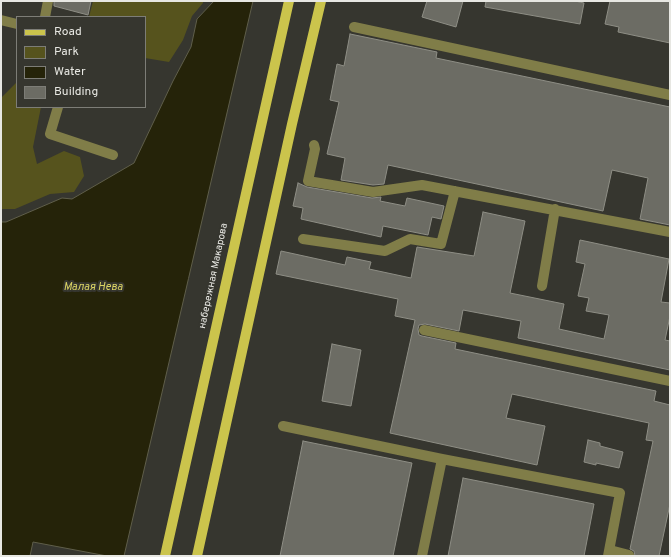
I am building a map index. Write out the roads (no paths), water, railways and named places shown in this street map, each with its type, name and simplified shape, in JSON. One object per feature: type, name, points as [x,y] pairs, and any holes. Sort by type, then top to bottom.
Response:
[{"type":"main road","name":"набережная Макарова","points":[[165,556],[261,118],[289,1]]},
{"type":"main road","points":[[197,556],[292,124],[321,1]]},
{"type":"lane","points":[[45,16],[48,1]]},
{"type":"lane","points":[[1,20],[16,24]]},
{"type":"lane","points":[[354,28],[670,95]]},
{"type":"lane","points":[[58,108],[50,134],[113,155]]},
{"type":"lane","points":[[314,145],[315,149],[308,181],[373,192],[422,186],[556,209],[670,232]]},
{"type":"lane","points":[[303,239],[385,251],[410,239],[441,244],[455,191]]},
{"type":"lane","points":[[542,286],[556,209]]},
{"type":"lane","points":[[424,330],[670,381]]},
{"type":"lane","points":[[283,426],[442,459],[620,492],[609,553],[629,555]]},
{"type":"lane","points":[[422,556],[442,459]]},
{"type":"water","name":"Малая Нева","points":[[214,1],[253,1],[124,556],[107,556],[33,542],[30,556],[1,556],[1,222],[6,222],[62,198],[72,199],[134,163],[191,47],[197,19]]}]
